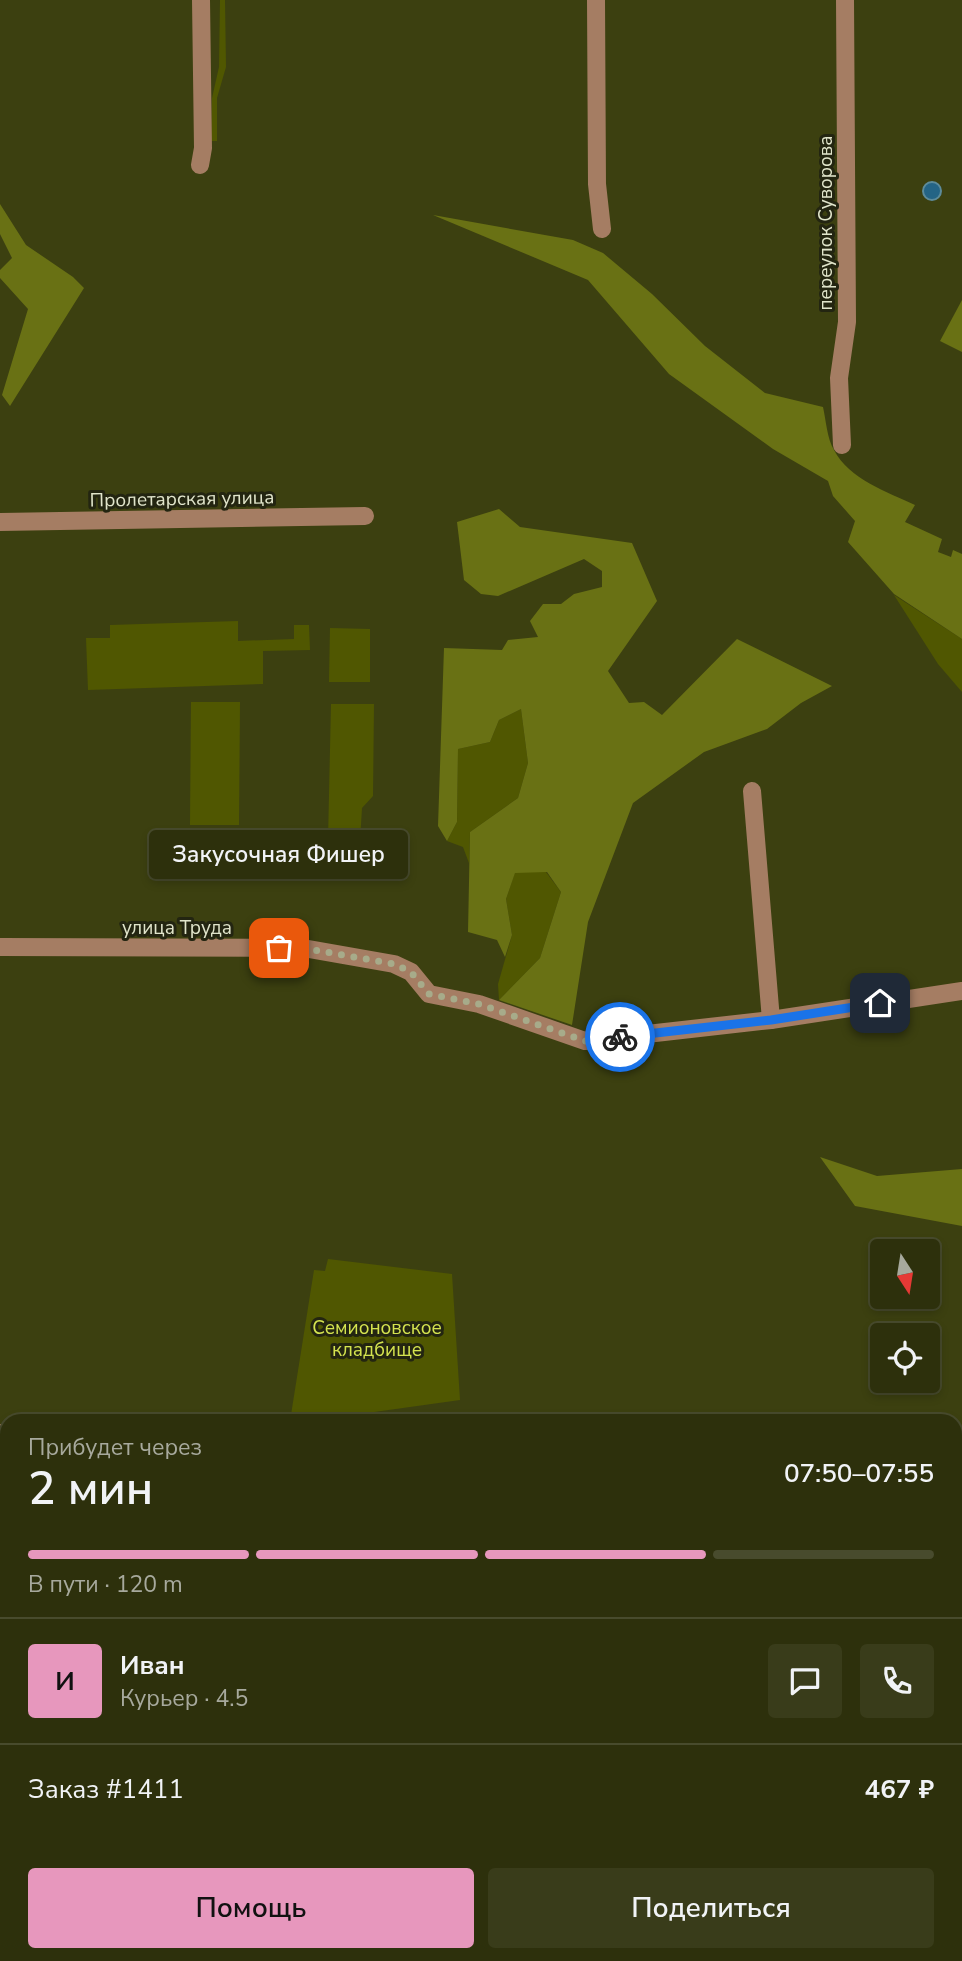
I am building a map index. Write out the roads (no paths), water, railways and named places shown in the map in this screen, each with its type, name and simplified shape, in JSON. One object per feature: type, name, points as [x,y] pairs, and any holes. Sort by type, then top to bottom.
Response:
[{"type":"street","points":[[200,165],[203,148],[201,0]]},
{"type":"street","points":[[596,0],[597,184],[602,229]]},
{"type":"street","name":"переулок Суворова","points":[[842,445],[839,378],[847,322],[845,0]]},
{"type":"street","name":"Пролетарская улица","points":[[0,522],[365,516]]},
{"type":"street","points":[[752,791],[771,1020],[962,990]]},
{"type":"street","name":"улица Труда","points":[[0,947],[303,948],[394,964],[411,972],[429,994],[479,1004],[585,1041],[771,1020]]},
{"type":"water","points":[[932,182],[938,185],[941,191],[938,197],[932,200],[926,197],[923,191],[926,185]]},
{"type":"place","name":"Закусочная Фишер","points":[[279,948]]},
{"type":"park label","name":"Семионовское кладбище","points":[[377,1338]]}]
